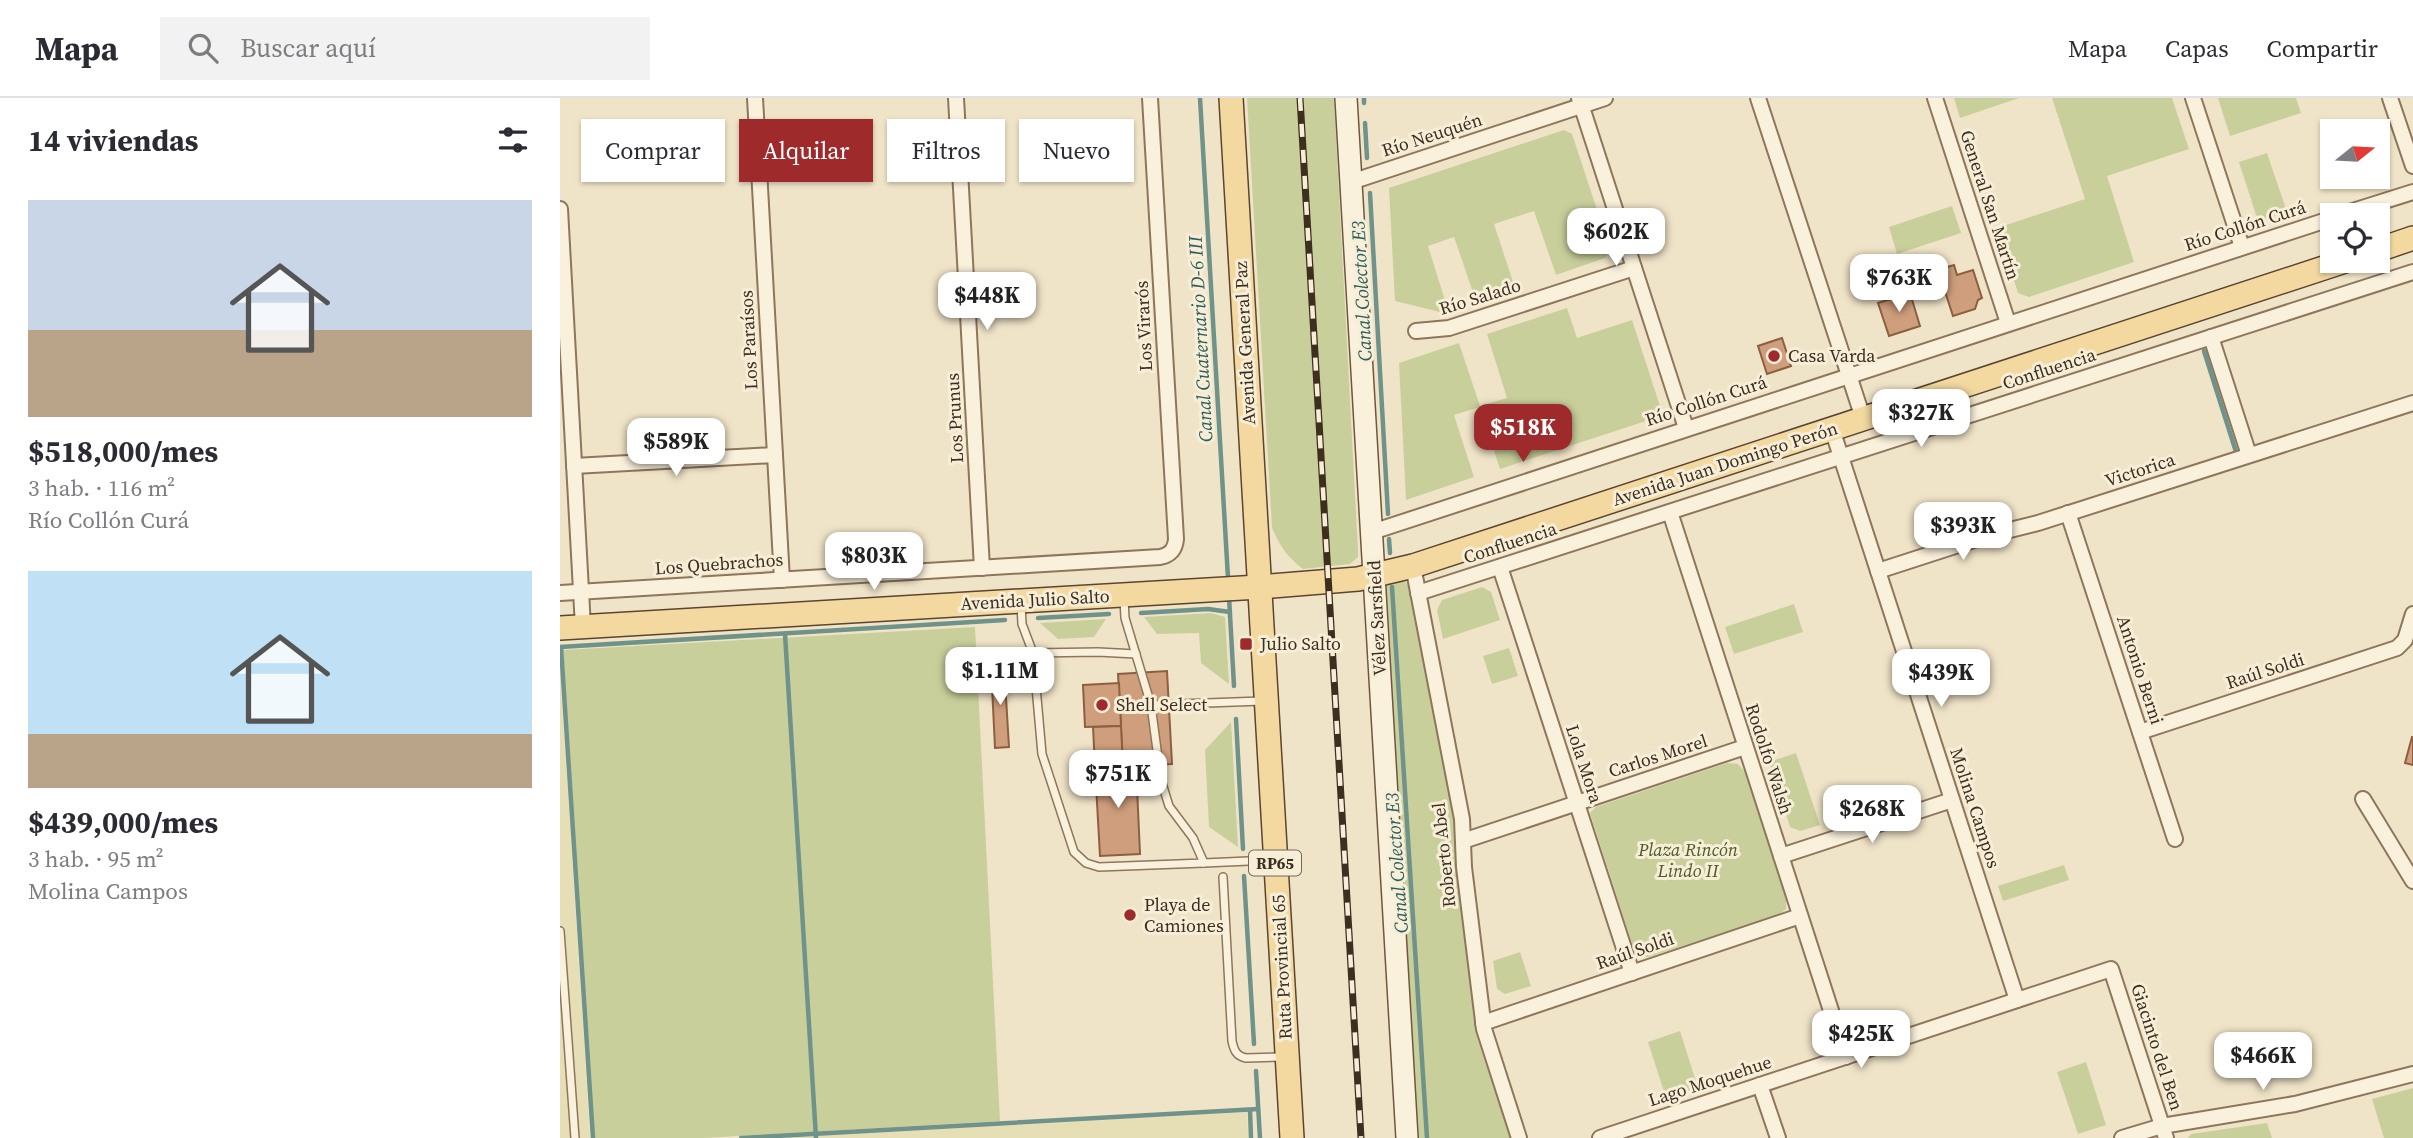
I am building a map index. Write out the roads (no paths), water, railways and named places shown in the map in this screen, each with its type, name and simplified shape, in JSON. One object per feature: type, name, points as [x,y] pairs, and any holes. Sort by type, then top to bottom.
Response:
[{"type":"main road","name":"Avenida General Paz","points":[[1231,98],[1259,587]]},
{"type":"main road","points":[[2390,246],[2413,239]]},
{"type":"main road","name":"Avenida Juan Domingo Perón","points":[[1259,587],[1374,576],[1413,566],[2320,269]]},
{"type":"main road","name":"Avenida Julio Salto","points":[[560,628],[1259,587]]},
{"type":"main road","name":"Ruta Provincial 65","points":[[1259,587],[1292,1138]]},
{"type":"street","name":"Los Paraísos","points":[[755,98],[782,580]]},
{"type":"street","name":"Los Prunus","points":[[956,98],[982,568]]},
{"type":"street","name":"Los Virarós","points":[[1150,98],[1176,539],[1172,551]]},
{"type":"street","name":"Vélez Sarsfield","points":[[1346,98],[1407,1138]]},
{"type":"street","name":"Río Neuquén","points":[[1351,182],[1580,102],[1605,98]]},
{"type":"street","points":[[1758,98],[1863,418]]},
{"type":"street","name":"General San Martín","points":[[1935,98],[2008,324]]},
{"type":"street","points":[[2193,98],[2242,247]]},
{"type":"street","points":[[2390,98],[2413,166]]},
{"type":"street","points":[[1580,102],[1686,428]]},
{"type":"street","points":[[2378,203],[2413,192]]},
{"type":"street","points":[[560,209],[583,627]]},
{"type":"street","name":"Río Collón Curá","points":[[1371,532],[2320,222]]},
{"type":"street","name":"Río Salado","points":[[1416,331],[1449,328],[1634,268]]},
{"type":"street","name":"Confluencia","points":[[1418,593],[2413,272]]},
{"type":"street","points":[[2211,337],[2249,455]]},
{"type":"street","name":"Victorica","points":[[1878,571],[2413,402]]},
{"type":"street","name":"Molina Campos","points":[[1832,429],[2017,1000]]},
{"type":"street","points":[[574,466],[775,455]]},
{"type":"street","name":"Rodolfo Walsh","points":[[1670,512],[1846,1057]]},
{"type":"street","name":"Antonio Berni","points":[[2068,513],[2175,839]]},
{"type":"street","name":"Los Quebrachos","points":[[560,593],[1160,557],[1172,551]]},
{"type":"street","name":"Roberto Abel","points":[[1413,566],[1462,819],[1464,867],[1486,1040],[1519,1138]]},
{"type":"street","name":"Lola Mora","points":[[1500,567],[1632,973]]},
{"type":"street","name":"Raúl Soldi","points":[[2140,732],[2401,646],[2413,614]]},
{"type":"street","name":"Carlos Morel","points":[[1463,841],[1745,747]]},
{"type":"street","points":[[2363,799],[2413,881]]},
{"type":"street","points":[[1781,856],[1952,800]]},
{"type":"street","name":"Raúl Soldi","points":[[1483,1023],[1800,916]]},
{"type":"street","name":"Lago Moquehue","points":[[1600,1138],[2111,969]]},
{"type":"street","name":"Giacinto del Ben","points":[[2111,969],[2164,1132]]},
{"type":"street","points":[[2122,1138],[2164,1132],[2295,1104],[2413,1074]]},
{"type":"street","points":[[1760,1085],[1778,1138]]},
{"type":"lane","points":[[1124,595],[1125,618],[1151,705],[1161,780],[1169,806],[1193,838],[1204,863]]},
{"type":"lane","points":[[1020,601],[1022,624],[1033,653],[1042,754],[1074,852],[1086,863],[1099,867],[1275,860]]},
{"type":"lane","points":[[1033,653],[1136,654]]},
{"type":"lane","points":[[1151,705],[1266,701]]},
{"type":"lane","points":[[1223,877],[1235,1051],[1237,1055],[1246,1058],[1287,1057]]},
{"type":"lane","points":[[560,931],[575,1138]]},
{"type":"waterway","name":"Canal Cuaternario D-6 III","points":[[1200,98],[1228,578]]},
{"type":"waterway","name":"Canal Colector E3","points":[[1364,98],[1364,103]]},
{"type":"waterway","name":"Canal Colector E3","points":[[1365,123],[1367,158]]},
{"type":"waterway","name":"Canal Colector E3","points":[[1370,193],[1388,514]]},
{"type":"waterway","points":[[2204,351],[2238,458]]},
{"type":"waterway","name":"Canal Colector E3","points":[[1389,539],[1390,553]]},
{"type":"waterway","name":"Canal Colector E3","points":[[1392,587],[1427,1138]]},
{"type":"waterway","name":"Canal Cuaternario D-6 III","points":[[1229,597],[1234,686]]},
{"type":"waterway","points":[[1141,613],[1208,609],[1230,612]]},
{"type":"waterway","points":[[1038,618],[1109,614]]},
{"type":"waterway","points":[[560,647],[1005,620]]},
{"type":"waterway","points":[[785,634],[816,1138]]},
{"type":"waterway","points":[[561,647],[593,1138]]},
{"type":"waterway","name":"Canal Cuaternario D-6 III","points":[[1236,719],[1243,849]]},
{"type":"waterway","name":"Canal Cuaternario D-6 III","points":[[1244,876],[1254,1044]]},
{"type":"waterway","name":"Canal Cuaternario D-6 III","points":[[1256,1071],[1260,1138]]},
{"type":"waterway","points":[[741,1138],[1258,1109]]},
{"type":"waterway","points":[[1250,1110],[1251,1138]]},
{"type":"railway","points":[[1300,98],[1361,1138]]},
{"type":"place","name":"Casa Varda","points":[[1774,356]]},
{"type":"place","name":"Julio Salto","points":[[1246,644]]},
{"type":"place","name":"Shell Select","points":[[1102,705]]},
{"type":"place","name":"Playa de Camiones","points":[[1130,915]]},
{"type":"park label","name":"Plaza Rincón Lindo II","points":[[1688,860]]}]
